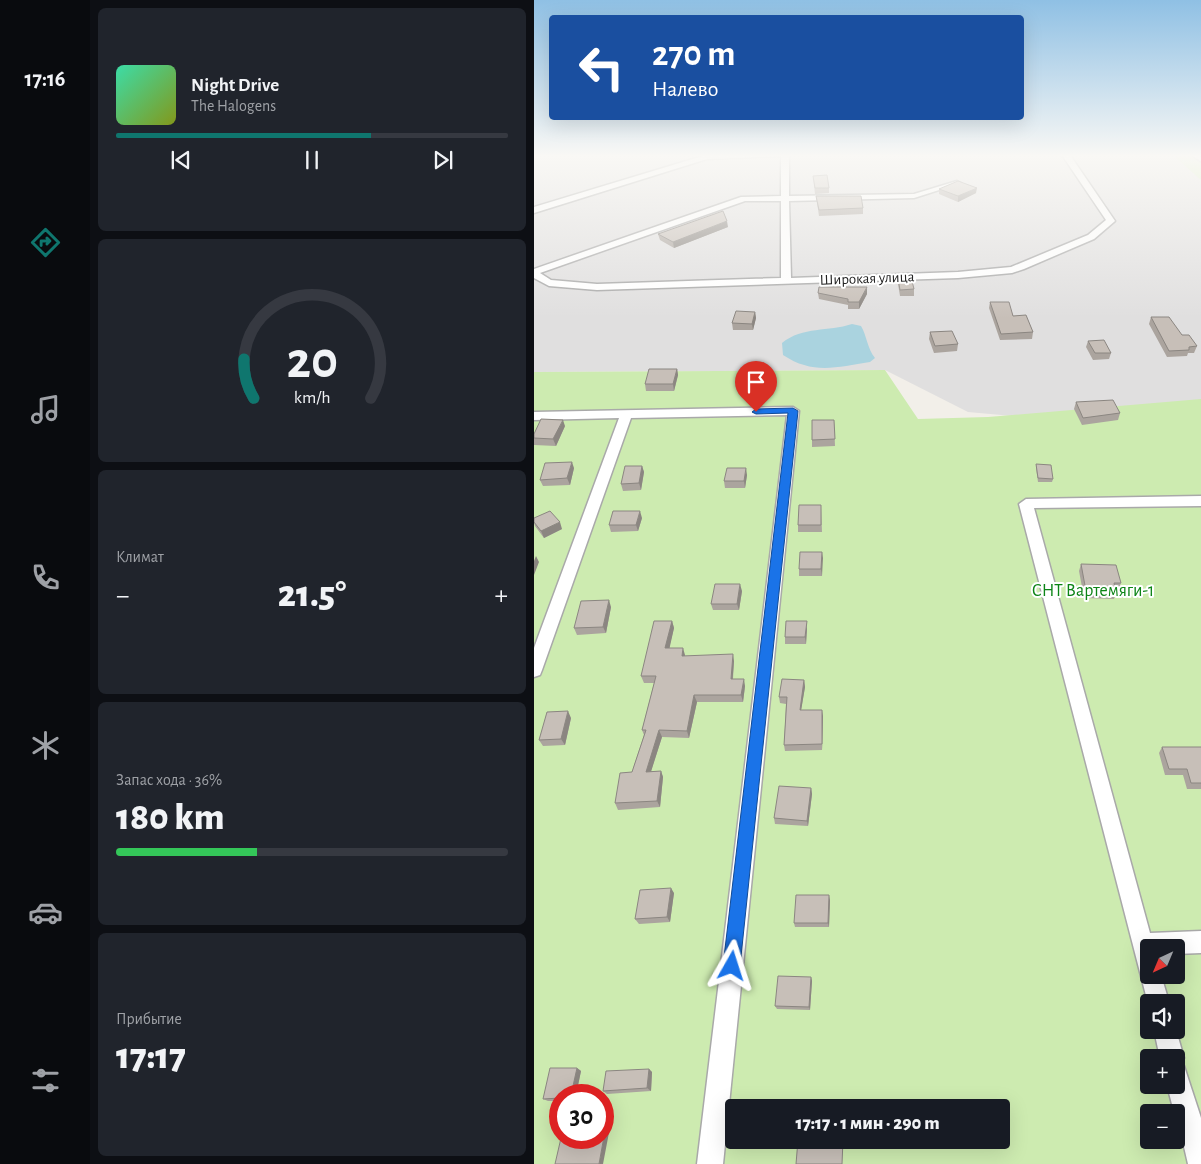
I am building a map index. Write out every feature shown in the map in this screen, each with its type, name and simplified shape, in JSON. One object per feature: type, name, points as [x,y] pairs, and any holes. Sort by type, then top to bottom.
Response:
[{"type":"street","points":[[534,273],[715,209]]},
{"type":"street","points":[[784,209],[786,281]]},
{"type":"street","name":"Широкая улица","points":[[534,273],[549,283],[597,287],[972,274],[1012,270],[1091,237],[1111,221],[1105,209]]},
{"type":"street","points":[[534,288],[549,283]]},
{"type":"street","points":[[534,416],[793,411],[710,1164]]},
{"type":"street","points":[[534,670],[626,414]]},
{"type":"street","points":[[1141,939],[1026,504],[1201,501]]},
{"type":"street","points":[[1185,943],[1201,942]]},
{"type":"street","points":[[1182,1094],[1201,1164]]},
{"type":"shaded area","points":[[534,209],[1201,209],[1201,422],[1153,429],[968,412],[885,370],[534,372]]},
{"type":"green space","name":"СНТ Вартемяги-1","points":[[885,370],[918,419],[988,417],[1201,399],[1201,1164],[534,1164],[534,372]]},
{"type":"water","points":[[852,324],[861,326],[863,330],[875,358],[870,362],[825,368],[805,365],[783,355],[782,343],[798,334]]},
{"type":"building","points":[[723,211],[727,221],[673,242],[658,234]]},
{"type":"building","points":[[911,277],[914,289],[900,290],[898,278]]},
{"type":"building","points":[[819,287],[867,287],[859,302],[848,302],[848,299],[818,293]]},
{"type":"building","points":[[990,302],[1009,302],[1013,316],[1026,315],[1033,332],[1001,334]]},
{"type":"building","points":[[736,311],[755,312],[752,324],[732,323]]},
{"type":"building","points":[[1151,317],[1169,317],[1182,335],[1189,335],[1197,346],[1189,347],[1189,350],[1169,351]]},
{"type":"building","points":[[952,331],[958,344],[935,346],[930,332]]},
{"type":"building","points":[[1104,340],[1111,353],[1095,353],[1088,341]]},
{"type":"building","points":[[649,369],[677,369],[673,384],[645,384]]},
{"type":"building","points":[[1113,400],[1120,413],[1083,418],[1076,402]]},
{"type":"building","points":[[541,419],[563,420],[553,439],[534,438]]},
{"type":"building","points":[[812,420],[834,420],[835,439],[812,440]]},
{"type":"building","points":[[572,462],[567,478],[540,480],[545,463]]},
{"type":"building","points":[[1036,464],[1051,465],[1053,479],[1038,478]]},
{"type":"building","points":[[625,466],[642,466],[639,483],[621,484]]},
{"type":"building","points":[[727,468],[746,468],[744,481],[724,481]]},
{"type":"building","points":[[799,505],[821,505],[821,525],[798,525]]},
{"type":"building","points":[[550,511],[560,522],[541,531],[534,522],[534,518]]},
{"type":"building","points":[[613,511],[640,511],[636,525],[609,525]]},
{"type":"building","points":[[800,552],[822,552],[821,569],[799,569]]},
{"type":"building","points":[[1081,564],[1116,565],[1121,583],[1114,583],[1116,592],[1086,591]]},
{"type":"building","points":[[715,584],[740,584],[737,604],[711,604]]},
{"type":"building","points":[[609,600],[603,627],[574,628],[581,601]]},
{"type":"building","points":[[654,621],[672,621],[665,648],[683,648],[682,656],[733,654],[731,679],[744,679],[741,695],[694,695],[687,731],[659,730],[646,772],[661,771],[657,801],[615,803],[620,773],[632,772],[646,730],[642,730],[656,676],[641,676]]},
{"type":"building","points":[[786,621],[807,621],[805,637],[785,637]]},
{"type":"building","points":[[782,679],[804,680],[800,710],[822,710],[822,744],[784,745],[787,697],[779,697]]},
{"type":"building","points":[[568,711],[561,739],[539,740],[547,712]]},
{"type":"building","points":[[1162,747],[1202,747],[1202,783],[1191,783],[1187,769],[1169,769]]},
{"type":"building","points":[[779,786],[811,788],[807,821],[774,818]]},
{"type":"building","points":[[671,888],[667,917],[635,919],[640,890]]},
{"type":"building","points":[[796,895],[829,895],[828,923],[794,923]]},
{"type":"building","points":[[778,976],[811,977],[809,1007],[775,1006]]},
{"type":"building","points":[[550,1068],[577,1068],[573,1084],[549,1084],[549,1099],[543,1099]]},
{"type":"building","points":[[649,1069],[647,1088],[614,1090],[614,1084],[604,1084],[606,1071]]},
{"type":"building","points":[[558,1149],[602,1149],[599,1164],[555,1164]]},
{"type":"building","points":[[797,1149],[843,1149],[842,1164],[796,1164]]},
{"type":"route","points":[[732,966],[793,411],[756,412]]}]
